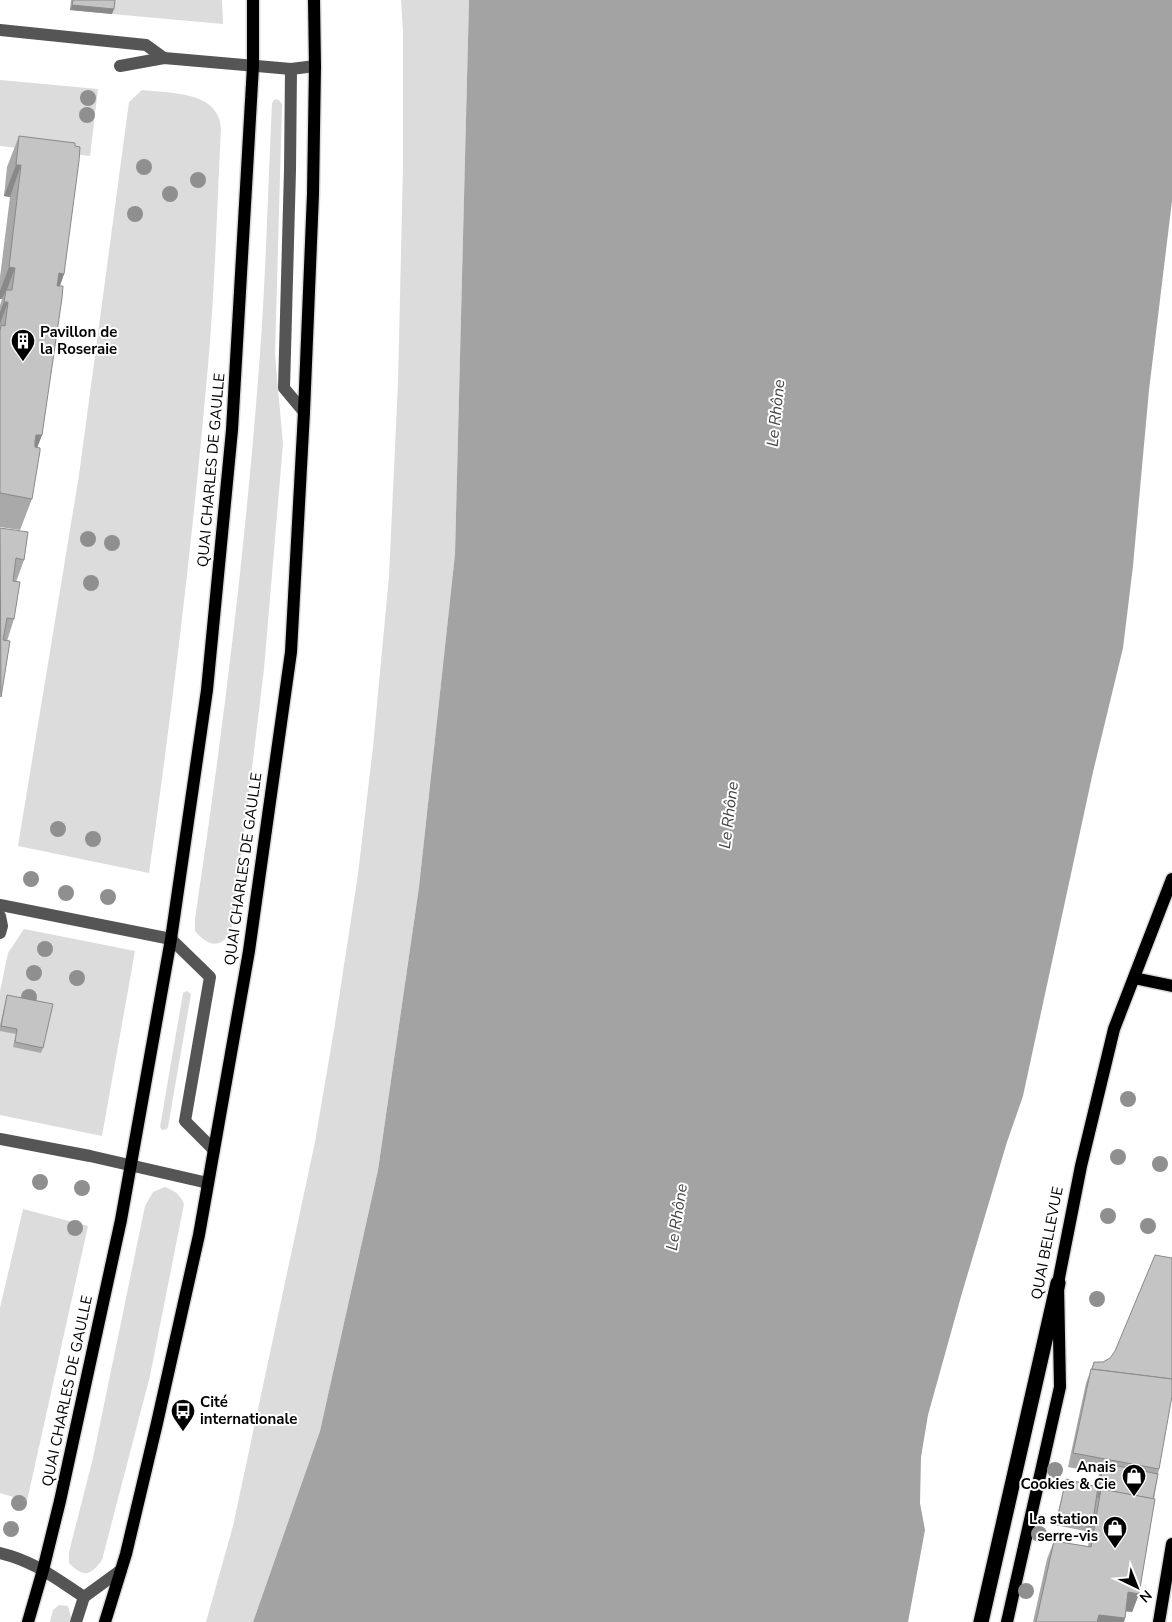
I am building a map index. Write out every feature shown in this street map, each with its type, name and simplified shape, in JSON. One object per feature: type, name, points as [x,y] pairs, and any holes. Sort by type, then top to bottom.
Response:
[{"type":"highway","name":"QUAI BELLEVUE","points":[[981,1622],[1058,1283]]},
{"type":"main road","name":"QUAI CHARLES DE GAULLE","points":[[28,1622],[43,1570],[121,1220],[172,939],[182,856],[207,690],[231,439],[253,66],[253,0]]},
{"type":"main road","name":"QUAI CHARLES DE GAULLE","points":[[105,1622],[121,1570],[158,1423],[196,1248],[249,951],[291,652],[313,194],[314,0]]},
{"type":"main road","name":"QUAI BELLEVUE","points":[[1058,1283],[1080,1166],[1112,1038],[1172,879]]},
{"type":"main road","points":[[1134,978],[1172,986]]},
{"type":"main road","points":[[1007,1622],[1060,1387],[1058,1283]]},
{"type":"main road","points":[[1159,1622],[1172,1544]]},
{"type":"lane","points":[[0,30],[146,45],[164,58]]},
{"type":"lane","points":[[120,66],[164,58],[291,69],[315,66]]},
{"type":"lane","points":[[291,69],[284,388],[304,412]]},
{"type":"lane","points":[[0,905],[172,939]]},
{"type":"lane","points":[[0,916],[2,926],[0,934]]},
{"type":"lane","name":"QUAI CHARLES DE GAULLE","points":[[172,939],[210,977],[185,1122],[214,1150]]},
{"type":"lane","points":[[0,1139],[90,1156],[208,1183]]},
{"type":"lane","points":[[0,1553],[18,1557],[43,1570],[84,1597]]},
{"type":"lane","points":[[76,1622],[84,1597],[121,1570]]},
{"type":"shaded area","points":[[113,0],[222,0],[223,24],[112,14]]},
{"type":"shaded area","points":[[401,0],[469,0],[455,554],[419,887],[378,1170],[320,1431],[253,1622],[206,1622],[233,1526],[315,1142],[358,874],[373,747],[389,576],[398,383],[403,167],[403,32]]},
{"type":"shaded area","points":[[0,80],[98,89],[90,156],[0,146]]},
{"type":"shaded area","points":[[142,90],[184,95],[205,102],[213,108],[218,116],[221,128],[208,366],[196,493],[182,620],[149,873],[18,846],[79,475],[129,102]]},
{"type":"shaded area","points":[[275,99],[279,100],[282,104],[275,355],[283,444],[264,669],[234,914],[228,935],[220,943],[216,944],[203,939],[195,931],[195,919],[224,708],[248,496],[262,323],[272,103]]},
{"type":"shaded area","points":[[24,929],[135,951],[102,1136],[0,1115],[0,991],[8,953]]},
{"type":"shaded area","points":[[187,991],[191,994],[168,1127],[162,1130],[160,1127],[183,993]]},
{"type":"shaded area","points":[[165,1187],[177,1193],[184,1204],[150,1376],[102,1560],[90,1572],[83,1573],[69,1563],[69,1552],[93,1458],[145,1206],[153,1192]]},
{"type":"shaded area","points":[[23,1209],[88,1226],[27,1501],[0,1493],[0,1308]]},
{"type":"shaded area","points":[[59,1605],[68,1606],[71,1617],[70,1622],[50,1622],[53,1610]]},
{"type":"water","name":"Le Rhône","points":[[469,0],[1172,0],[1172,201],[1149,390],[1133,566],[1123,648],[1093,772],[1023,1096],[1007,1142],[962,1293],[928,1415],[921,1457],[920,1503],[925,1530],[908,1622],[253,1622],[320,1431],[378,1170],[419,887],[455,554]]},
{"type":"building","points":[[73,0],[115,0],[114,9],[72,5]]},
{"type":"building","name":"Pavillon de la Roseraie","points":[[19,136],[75,143],[75,146],[80,147],[64,274],[59,273],[57,286],[63,286],[62,298],[42,435],[36,435],[35,441],[35,447],[40,448],[40,451],[32,499],[0,493],[0,331],[1,325],[5,326],[8,302],[4,302],[6,290],[12,290],[15,268],[9,267],[21,165],[16,165]]},
{"type":"building","points":[[0,528],[28,532],[24,560],[16,558],[13,581],[20,582],[14,619],[7,618],[3,640],[10,641],[1,697]]},
{"type":"building","points":[[7,995],[53,1004],[43,1048],[15,1042],[17,1029],[1,1026]]},
{"type":"building","points":[[1155,1255],[1172,1258],[1172,1379],[1092,1369],[1094,1362],[1103,1362],[1110,1358],[1115,1351]]},
{"type":"building","points":[[1091,1369],[1172,1379],[1172,1396],[1159,1469],[1073,1453]]},
{"type":"building","points":[[1103,1463],[1158,1474],[1153,1499],[1101,1489],[1098,1498]]},
{"type":"building","points":[[1066,1479],[1098,1487],[1092,1527],[1057,1520]]},
{"type":"building","points":[[1101,1489],[1155,1499],[1139,1594],[1128,1592],[1125,1618],[1099,1615],[1097,1622],[1036,1622],[1054,1541],[1091,1547]]},
{"type":"place","name":"Pavillon de la Roseraie","points":[[23,362]]},
{"type":"place","name":"Cité internationale","points":[[183,1432]]},
{"type":"place","name":"Anais Cookies & Cie","points":[[1134,1497]]},
{"type":"place","name":"La station serre-vis","points":[[1115,1549]]}]
